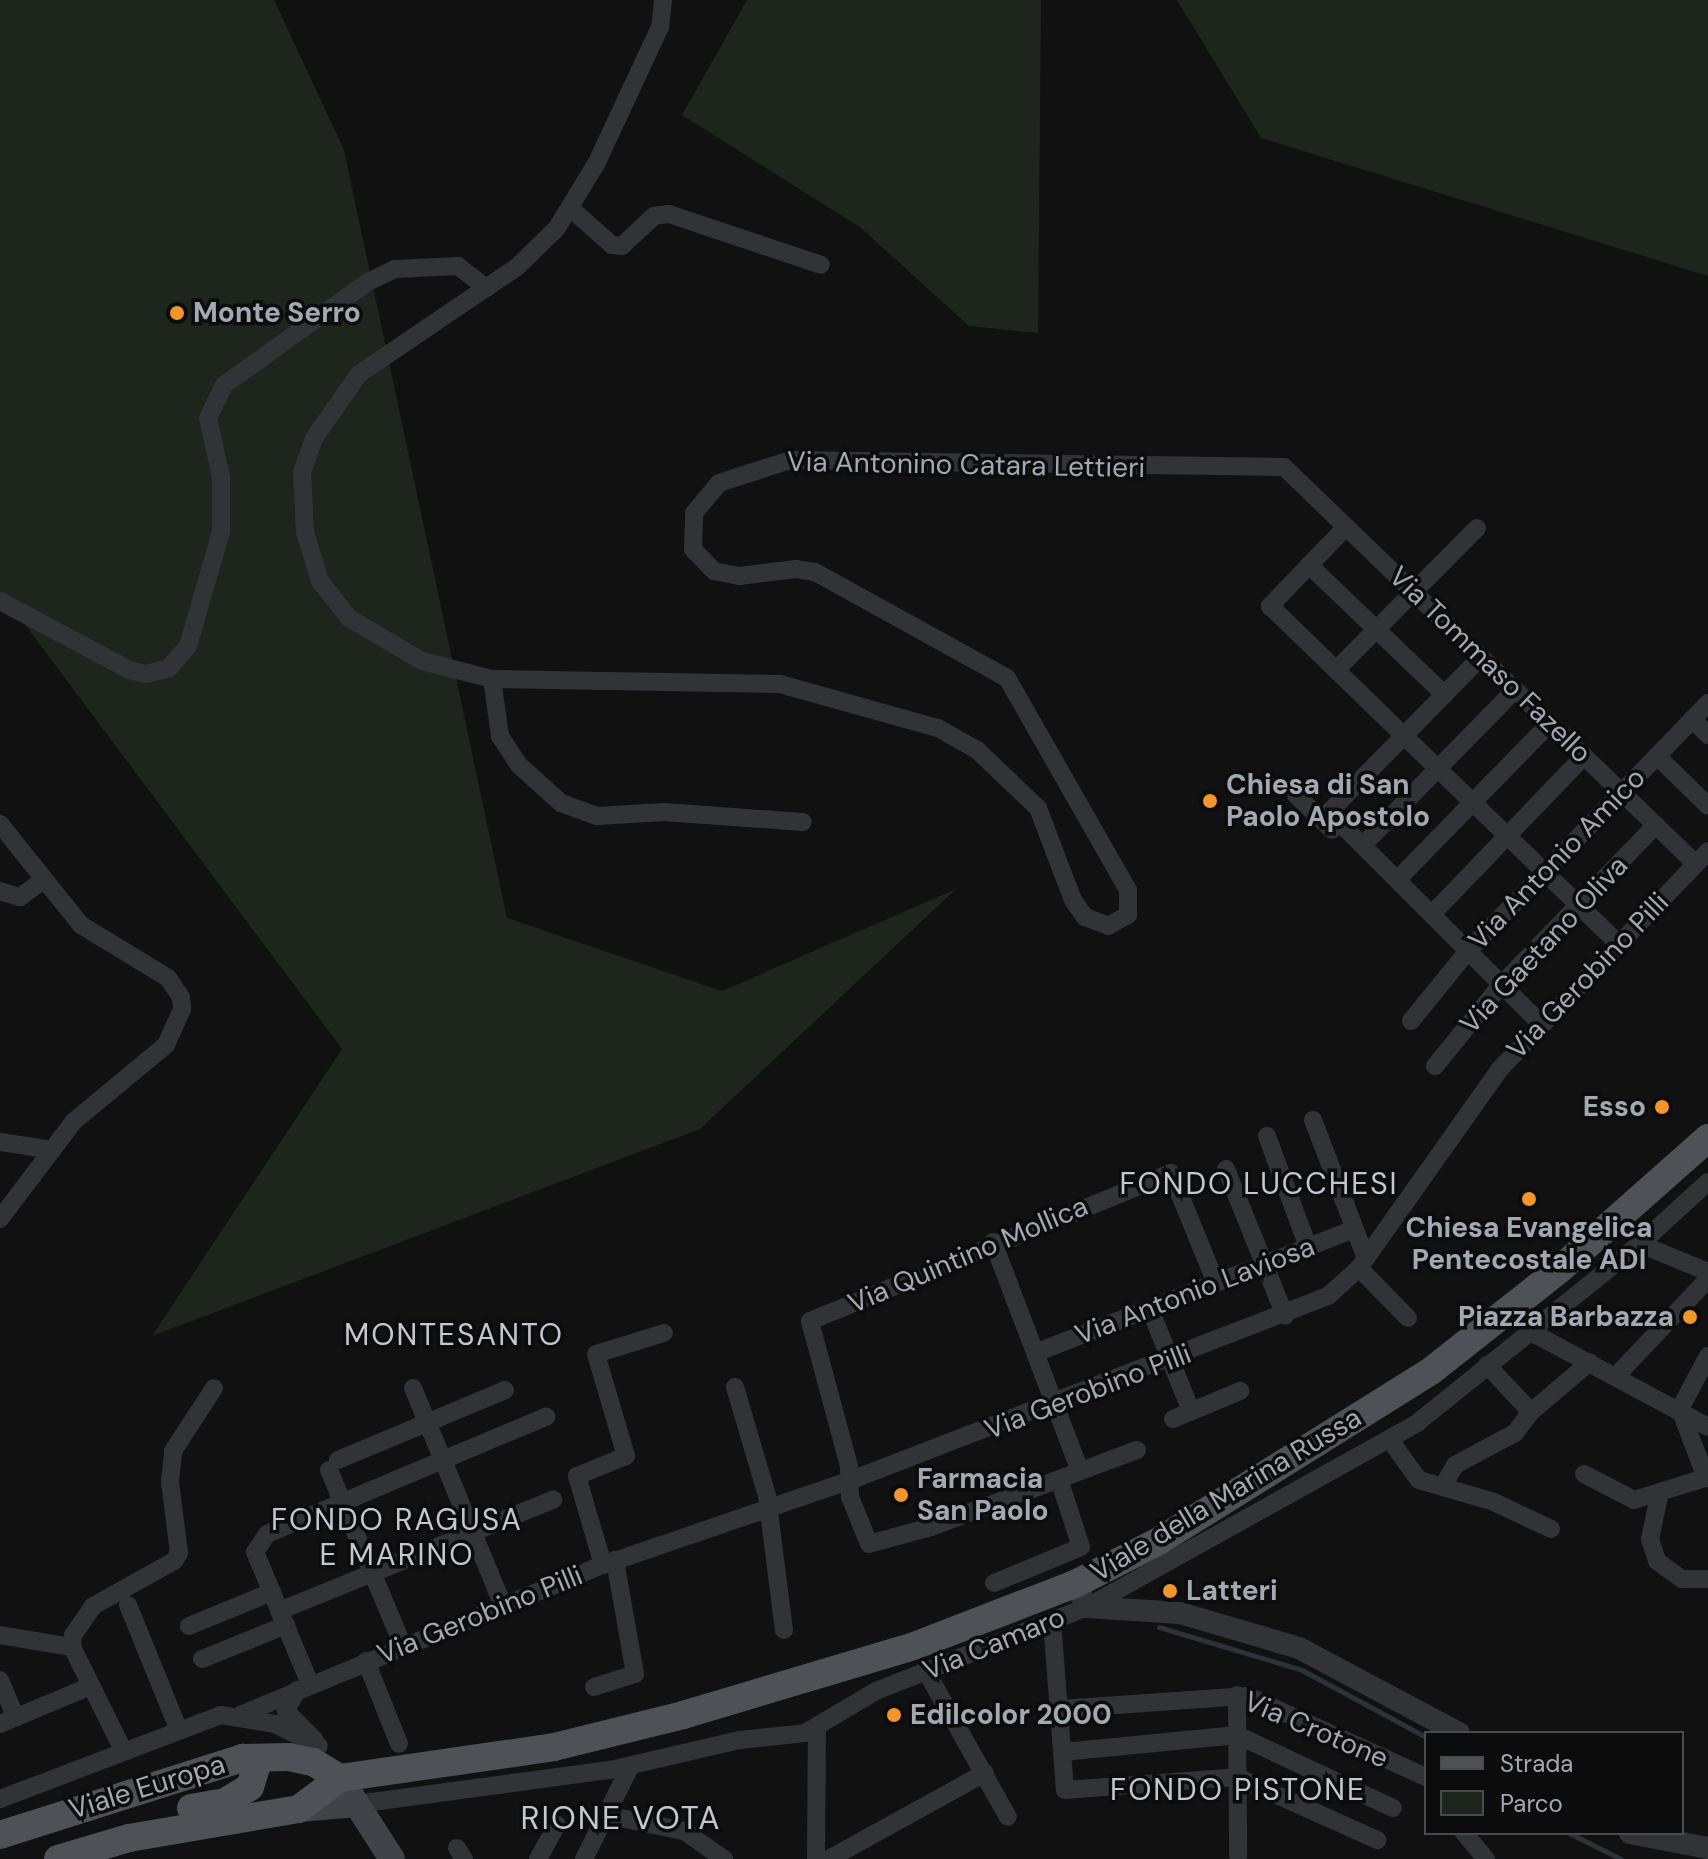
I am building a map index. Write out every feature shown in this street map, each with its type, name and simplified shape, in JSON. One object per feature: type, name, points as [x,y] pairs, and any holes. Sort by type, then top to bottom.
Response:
[{"type":"main road","name":"Viale della Marina Russa","points":[[340,1778],[554,1747],[638,1727],[1081,1595],[1159,1541],[1431,1371],[1560,1269],[1708,1138]]},
{"type":"main road","name":"Viale Europa","points":[[0,1835],[243,1758],[289,1757],[313,1762],[340,1778]]},
{"type":"main road","points":[[129,1838],[192,1808],[225,1802],[243,1793],[257,1772],[255,1764],[243,1758]]},
{"type":"main road","points":[[299,1809],[340,1778],[392,1859]]},
{"type":"main road","points":[[299,1809],[357,1804]]},
{"type":"main road","name":"Viale Europa","points":[[58,1859],[129,1838],[299,1809]]},
{"type":"street","name":"Via Antonino Catara Lettieri","points":[[663,0],[660,27],[589,180],[570,208],[533,254],[359,374],[314,438],[300,491],[311,554],[338,607],[411,657],[492,679],[766,682],[938,728],[977,750],[1038,808],[1080,911],[1100,925],[1117,924],[1128,915],[1128,890],[1007,678],[815,572],[796,569],[739,576],[714,571],[693,549],[694,513],[719,483],[790,460],[1284,467]]},
{"type":"street","points":[[570,208],[612,245],[622,246],[654,216],[669,214],[821,265]]},
{"type":"street","points":[[0,601],[129,670],[147,674],[169,668],[188,646],[221,532],[221,477],[208,427],[220,389],[368,282],[395,269],[458,266],[486,288]]},
{"type":"street","name":"Via Tommaso Fazello","points":[[1284,467],[1656,825],[1702,858]]},
{"type":"street","points":[[1346,527],[1270,606],[1618,943]]},
{"type":"street","points":[[1336,670],[1477,528]]},
{"type":"street","points":[[1309,565],[1445,695]]},
{"type":"street","points":[[1481,657],[1329,812],[1540,1023]]},
{"type":"street","points":[[492,679],[500,736],[519,765],[561,803],[597,816],[664,812],[803,822]]},
{"type":"street","points":[[1363,845],[1515,690]]},
{"type":"street","name":"Via Antonio Amico","points":[[1411,1021],[1467,952],[1708,703]]},
{"type":"street","points":[[1692,719],[1708,735]]},
{"type":"street","points":[[1398,879],[1550,723]]},
{"type":"street","points":[[1433,913],[1584,756]]},
{"type":"street","points":[[1657,756],[1708,806]]},
{"type":"street","points":[[1296,795],[1451,946],[1467,952]]},
{"type":"street","points":[[0,824],[43,880],[94,936],[168,978],[182,1009],[174,1034],[155,1056],[91,1105],[52,1150],[0,1219]]},
{"type":"street","name":"Via Gaetano Oliva","points":[[1435,1066],[1501,985],[1656,825]]},
{"type":"street","name":"Via Gerobino Pilli","points":[[240,1715],[609,1562],[849,1481],[1055,1405],[1285,1316],[1328,1296],[1362,1263],[1463,1118],[1540,1023],[1702,858]]},
{"type":"street","points":[[0,891],[20,897],[43,880]]},
{"type":"street","points":[[1313,1120],[1355,1229],[1362,1263],[1408,1318]]},
{"type":"street","points":[[1267,1136],[1308,1247]]},
{"type":"street","points":[[0,1142],[52,1150]]},
{"type":"street","points":[[1226,1169],[1285,1316]]},
{"type":"street","name":"Via Quintino Mollica","points":[[849,1481],[810,1321],[993,1242],[1171,1173],[1216,1283]]},
{"type":"street","name":"Via Camaro","points":[[357,1804],[630,1767],[740,1740],[817,1729],[851,1703],[1052,1621],[1081,1595],[1140,1581],[1390,1440],[1640,1244],[1708,1182]]},
{"type":"street","name":"Via Antonio Laviosa","points":[[1035,1353],[1355,1229]]},
{"type":"street","points":[[993,1242],[1080,1471]]},
{"type":"street","points":[[1640,1244],[1708,1272]]},
{"type":"street","points":[[1616,1376],[1708,1279]]},
{"type":"street","points":[[1150,1309],[1191,1411]]},
{"type":"street","points":[[1529,1331],[1680,1409],[1708,1427]]},
{"type":"street","points":[[594,1687],[635,1674],[609,1562],[577,1476],[626,1456],[596,1354],[664,1333]]},
{"type":"street","points":[[1584,1474],[1626,1499],[1707,1477],[1680,1409],[1708,1356]]},
{"type":"street","points":[[1443,1486],[1455,1465],[1515,1433],[1531,1412],[1590,1362]]},
{"type":"street","points":[[1487,1365],[1531,1412]]},
{"type":"street","points":[[735,1387],[769,1508],[784,1630]]},
{"type":"street","points":[[123,1750],[72,1647],[73,1635],[93,1606],[174,1561],[179,1553],[170,1482],[173,1451],[214,1388]]},
{"type":"street","points":[[413,1388],[503,1605]]},
{"type":"street","points":[[403,1646],[343,1503],[333,1465],[505,1390]]},
{"type":"street","points":[[1173,1419],[1240,1391]]},
{"type":"street","points":[[340,1778],[319,1746],[286,1711],[304,1687],[283,1618],[255,1552],[267,1534],[546,1417]]},
{"type":"street","points":[[1390,1440],[1419,1480],[1443,1486],[1551,1529]]},
{"type":"street","points":[[849,1481],[850,1497],[869,1544],[931,1527],[1137,1450]]},
{"type":"street","points":[[994,1583],[1081,1547],[1059,1479]]},
{"type":"street","points":[[1660,1492],[1650,1539],[1657,1561],[1682,1579],[1708,1579]]},
{"type":"street","points":[[202,1659],[372,1573],[553,1500]]},
{"type":"street","points":[[1140,1581],[1143,1598],[1157,1610]]},
{"type":"street","points":[[189,1626],[272,1592]]},
{"type":"street","points":[[1081,1595],[1157,1610],[1299,1648],[1455,1731]]},
{"type":"street","points":[[128,1605],[178,1728]]},
{"type":"street","points":[[1052,1621],[1065,1790],[1237,1777],[1377,1840]]},
{"type":"street","points":[[0,1635],[72,1647]]},
{"type":"street","points":[[366,1661],[399,1744]]},
{"type":"street","points":[[926,1671],[1008,1817]]},
{"type":"street","points":[[0,1680],[8,1721],[91,1686]]},
{"type":"street","points":[[1237,1695],[1238,1856]]},
{"type":"street","name":"Via Crotone","points":[[1060,1709],[1237,1695],[1424,1776]]},
{"type":"street","points":[[240,1715],[275,1724],[319,1746]]},
{"type":"street","name":"Viale Europa","points":[[0,1799],[202,1719],[240,1715]]},
{"type":"street","points":[[816,1859],[817,1729]]},
{"type":"street","points":[[1063,1752],[1237,1735],[1393,1808]]},
{"type":"street","points":[[584,1859],[630,1767]]},
{"type":"street","points":[[829,1859],[985,1773]]},
{"type":"street","points":[[606,1815],[684,1831],[724,1859]]},
{"type":"street","points":[[538,1859],[557,1825]]},
{"type":"street","points":[[1466,1835],[1486,1859]]},
{"type":"street","points":[[1640,1835],[1708,1848]]},
{"type":"green space","points":[[0,0],[274,0],[344,150],[507,918],[722,991],[956,889],[700,1129],[152,1336],[342,1049],[0,591]]},
{"type":"green space","points":[[747,0],[1041,0],[1038,333],[969,326],[861,228],[682,115]]},
{"type":"green space","points":[[1177,0],[1708,0],[1708,276],[1261,138]]},
{"type":"waterway","points":[[1159,1627],[1302,1670],[1424,1736]]},
{"type":"waterway","points":[[1573,1835],[1621,1859]]},
{"type":"place","name":"Monte Serro","points":[[177,313]]},
{"type":"place","name":"Chiesa di San Paolo Apostolo","points":[[1210,801]]},
{"type":"place","name":"Esso","points":[[1662,1107]]},
{"type":"place","name":"Chiesa Evangelica Pentecostale ADI","points":[[1529,1199]]},
{"type":"place","name":"Piazza Barbazza","points":[[1690,1317]]},
{"type":"place","name":"Farmacia San Paolo","points":[[901,1495]]},
{"type":"place","name":"Latteri","points":[[1170,1591]]},
{"type":"place","name":"Edilcolor 2000","points":[[894,1715]]},
{"type":"district","name":"FONDO LUCCHESI","points":[[1259,1184]]},
{"type":"district","name":"MONTESANTO","points":[[454,1335]]},
{"type":"district","name":"FONDO RAGUSA E MARINO","points":[[397,1537]]},
{"type":"district","name":"FONDO PISTONE","points":[[1238,1790]]},
{"type":"district","name":"RIONE VOTA","points":[[621,1818]]}]
